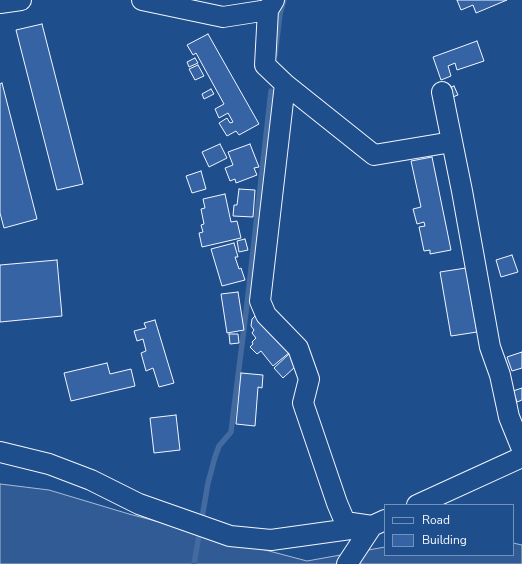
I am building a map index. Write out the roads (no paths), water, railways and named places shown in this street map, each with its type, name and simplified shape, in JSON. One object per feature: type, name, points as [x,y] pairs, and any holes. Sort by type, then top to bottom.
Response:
[{"type":"street","points":[[0,3],[21,0]]},
{"type":"street","points":[[142,0],[223,17],[271,5],[265,65],[285,84],[374,155],[452,142]]},
{"type":"street","points":[[285,84],[260,302],[266,314],[298,348],[310,379],[303,403],[337,503],[345,522],[379,523]]},
{"type":"street","points":[[442,92],[462,191],[490,347],[500,375],[509,417],[522,449]]},
{"type":"street","points":[[0,452],[49,464],[90,480],[139,504],[230,536],[271,540],[379,523]]},
{"type":"street","points":[[419,504],[522,457]]},
{"type":"street","points":[[347,564],[379,523]]},
{"type":"waterway","points":[[275,55],[280,14],[284,0]]},
{"type":"waterway","points":[[194,564],[208,483],[215,457],[219,446],[231,432],[271,91]]}]
